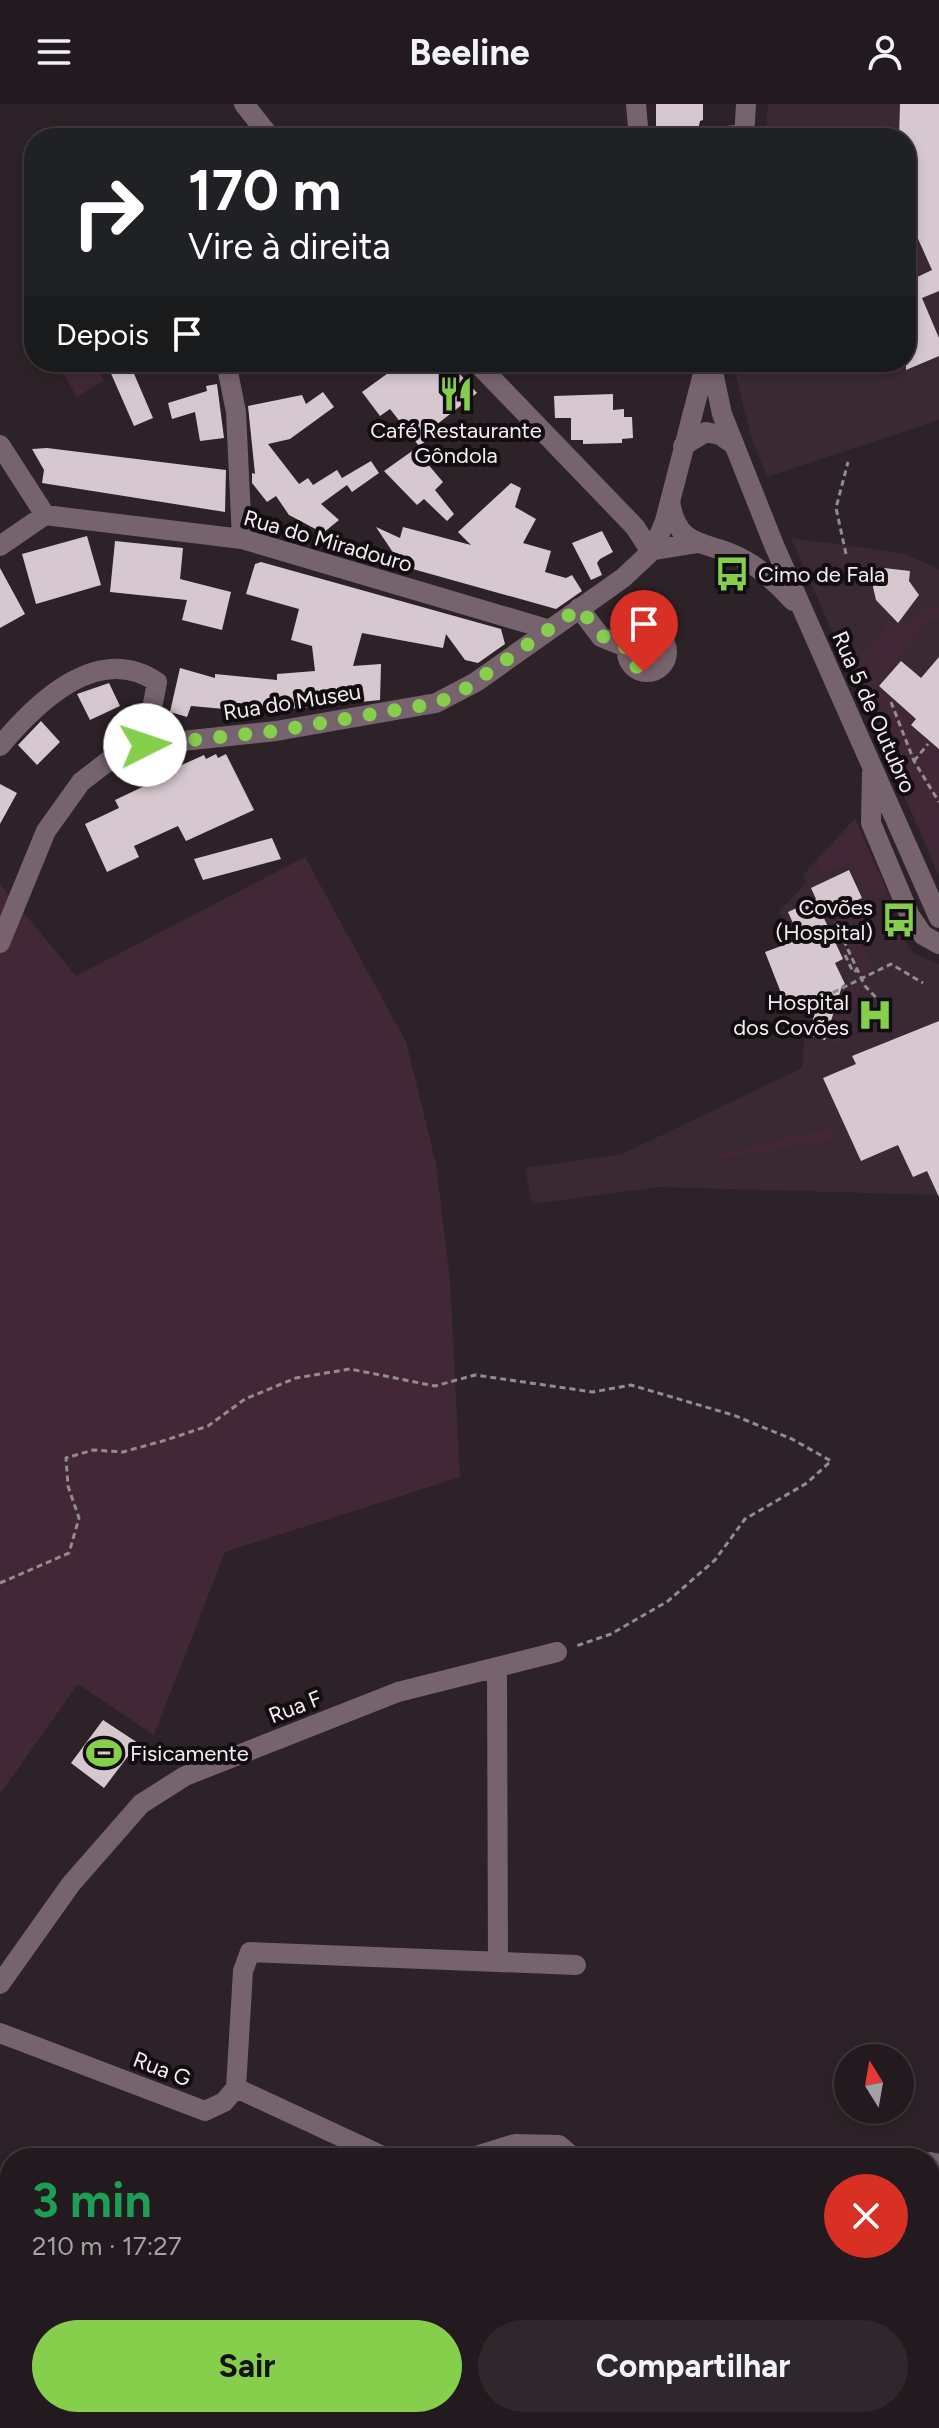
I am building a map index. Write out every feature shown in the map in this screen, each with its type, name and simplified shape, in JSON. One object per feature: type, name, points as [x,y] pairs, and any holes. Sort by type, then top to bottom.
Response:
[{"type":"street","points":[[244,104],[263,128]]},
{"type":"street","points":[[636,104],[638,128]]},
{"type":"street","points":[[745,128],[746,104]]},
{"type":"street","points":[[228,372],[236,412],[242,539]]},
{"type":"street","points":[[486,372],[635,527],[652,551]]},
{"type":"street","points":[[652,551],[705,372]]},
{"type":"street","points":[[670,498],[678,528],[697,543],[733,554],[748,548],[766,525],[733,444],[710,372]]},
{"type":"street","points":[[683,446],[706,432],[720,435],[733,444]]},
{"type":"street","points":[[0,445],[45,515],[0,546]]},
{"type":"street","name":"Rua do Miradouro","points":[[45,515],[242,539],[547,629]]},
{"type":"street","name":"Rua 5 de Outubro","points":[[766,525],[939,918]]},
{"type":"street","points":[[652,551],[697,543]]},
{"type":"street","name":"Rua do Museu","points":[[0,943],[46,831],[81,782],[107,762],[145,745],[276,731],[436,703],[467,688],[623,578],[652,551]]},
{"type":"street","name":"Rua 5 de Outubro","points":[[733,554],[760,568],[804,613]]},
{"type":"street","points":[[579,608],[609,643],[628,648]]},
{"type":"street","points":[[0,746],[19,724],[54,694],[86,675],[111,666],[139,670],[157,682],[145,745]]},
{"type":"street","points":[[872,765],[871,823],[910,916],[923,935],[939,944]]},
{"type":"street","name":"Rua F","points":[[0,1984],[71,1884],[141,1804],[185,1776],[398,1692],[557,1652]]},
{"type":"street","points":[[497,1667],[498,1961]]},
{"type":"street","points":[[365,2148],[236,2088],[243,1971],[250,1952],[576,1965]]},
{"type":"street","name":"Rua G","points":[[0,2033],[205,2111],[224,2102],[236,2088]]},
{"type":"street","points":[[502,2148],[515,2144],[559,2145],[562,2148]]},
{"type":"path","points":[[846,554],[836,508],[848,462]]},
{"type":"path","points":[[891,702],[914,761],[939,802]]},
{"type":"path","points":[[914,761],[928,744]]},
{"type":"path","points":[[835,922],[861,978],[886,1008]]},
{"type":"path","points":[[845,955],[853,972],[857,970]]},
{"type":"path","points":[[824,997],[891,964],[923,983]]},
{"type":"path","points":[[0,1583],[69,1553],[79,1518],[68,1486],[66,1458],[93,1450],[123,1452],[166,1440],[208,1426],[245,1399],[296,1378],[350,1369],[435,1386],[475,1375],[593,1392],[631,1385],[733,1415],[792,1439],[831,1461],[807,1483],[745,1519],[715,1560],[668,1601],[611,1634],[557,1652]]},
{"type":"shaded area","points":[[768,104],[939,104],[939,420],[767,477],[750,434],[735,372],[916,372],[916,128],[766,128]]},
{"type":"shaded area","points":[[62,372],[99,372],[104,380],[77,397]]},
{"type":"shaded area","points":[[791,538],[902,553],[939,569],[939,876]]},
{"type":"shaded area","points":[[939,606],[939,619],[931,619],[876,686],[915,719],[910,726],[939,748],[939,872],[853,669],[889,620],[899,627],[926,609]]},
{"type":"shaded area","name":"Hospital dos Covões","points":[[855,818],[893,904],[889,907],[900,935],[914,954],[939,964],[939,1195],[659,1187],[532,1204],[525,1168],[622,1154],[802,1068],[805,1032],[818,997],[779,911],[806,883],[803,875]]},
{"type":"shaded area","points":[[855,819],[887,894],[869,901],[851,861],[822,875],[816,862]]},
{"type":"shaded area","points":[[305,857],[406,1042],[436,1164],[450,1281],[460,1477],[225,1552],[154,1735],[78,1684],[0,1794],[0,884],[76,976]]},
{"type":"shaded area","points":[[847,913],[873,969],[862,974],[836,917]]},
{"type":"shaded area","points":[[860,982],[862,987],[843,1042],[828,1046],[826,1041],[839,996]]},
{"type":"shaded area","points":[[832,1128],[836,1139],[713,1160],[712,1156]]},
{"type":"building","points":[[656,104],[703,104],[703,120],[698,128],[656,128]]},
{"type":"building","points":[[900,104],[939,104],[939,291],[922,298],[939,338],[939,356],[916,366],[916,278],[932,270],[916,234],[916,128],[899,128]]},
{"type":"building","points":[[110,372],[133,372],[153,418],[134,426]]},
{"type":"building","points":[[390,372],[458,372],[477,393],[431,429],[434,435],[419,446],[390,409],[380,416],[362,392]]},
{"type":"building","points":[[217,384],[224,438],[200,441],[195,412],[172,419],[168,403],[207,391],[206,386]]},
{"type":"building","points":[[323,392],[334,407],[290,439],[268,444],[299,484],[308,478],[313,485],[337,470],[342,478],[371,461],[379,473],[352,492],[347,485],[321,504],[339,520],[323,533],[289,515],[276,496],[267,502],[252,483],[252,473],[255,474],[248,406],[302,395],[306,404]]},
{"type":"building","points":[[613,394],[613,410],[624,409],[624,417],[632,417],[633,438],[622,439],[622,443],[583,444],[583,440],[571,440],[571,418],[555,418],[554,396]]},
{"type":"building","points":[[47,448],[226,470],[225,512],[42,483],[44,470],[32,449]]},
{"type":"building","points":[[415,449],[443,482],[435,490],[454,514],[447,521],[424,499],[417,505],[384,471]]},
{"type":"building","points":[[511,483],[521,488],[515,507],[536,519],[523,543],[551,551],[545,572],[566,578],[572,575],[582,591],[556,609],[402,566],[376,527],[400,538],[403,527],[471,545],[458,532]]},
{"type":"building","points":[[602,531],[613,552],[600,559],[597,563],[602,575],[591,580],[572,543]]},
{"type":"building","points":[[87,536],[101,585],[36,604],[22,554]]},
{"type":"building","points":[[115,541],[183,548],[180,579],[231,592],[222,630],[182,620],[187,600],[110,592]]},
{"type":"building","points":[[261,562],[501,629],[505,644],[478,663],[465,660],[446,634],[443,648],[362,633],[353,666],[381,664],[380,700],[258,712],[191,706],[187,717],[170,712],[180,668],[215,678],[215,674],[277,680],[277,674],[315,671],[312,646],[291,640],[299,609],[246,594],[255,564]]},
{"type":"building","points":[[875,567],[910,571],[909,581],[919,595],[898,623],[876,600],[873,587]]},
{"type":"building","points":[[0,568],[25,614],[0,628]]},
{"type":"building","points":[[939,657],[939,749],[911,725],[916,719],[879,686],[901,661],[921,678]]},
{"type":"building","points":[[109,683],[120,706],[90,720],[77,694]]},
{"type":"building","points":[[41,721],[60,742],[37,765],[18,745]]},
{"type":"building","points":[[216,754],[218,758],[226,754],[254,810],[186,841],[178,826],[134,846],[139,857],[107,872],[85,824],[119,808],[115,800],[155,781],[155,777],[204,755],[206,759]]},
{"type":"building","points":[[0,784],[17,793],[0,824]]},
{"type":"building","points":[[272,838],[281,859],[203,880],[194,859]]},
{"type":"building","points":[[849,870],[862,898],[823,916],[843,959],[835,963],[845,984],[825,1040],[808,1035],[821,995],[785,1003],[765,952],[800,939],[788,912],[816,899],[811,888]]},
{"type":"building","points":[[939,1021],[939,1197],[927,1171],[913,1177],[898,1145],[861,1161],[823,1078],[856,1064],[852,1056]]},
{"type":"building","name":"Fisicamente","points":[[103,1720],[138,1743],[104,1788],[71,1763]]},
{"type":"place","name":"Café Restaurante Gôndola","points":[[456,394]]},
{"type":"place","name":"Cimo de Fala","points":[[732,574]]},
{"type":"place","name":"Covões (Hospital)","points":[[899,920]]},
{"type":"place","name":"Hospital dos Covões","points":[[875,1015]]},
{"type":"place","name":"Fisicamente","points":[[104,1753]]},
{"type":"route","points":[[145,745],[276,731],[436,703],[458,694],[579,608],[601,637],[609,643],[628,648],[630,662],[644,672]]}]
